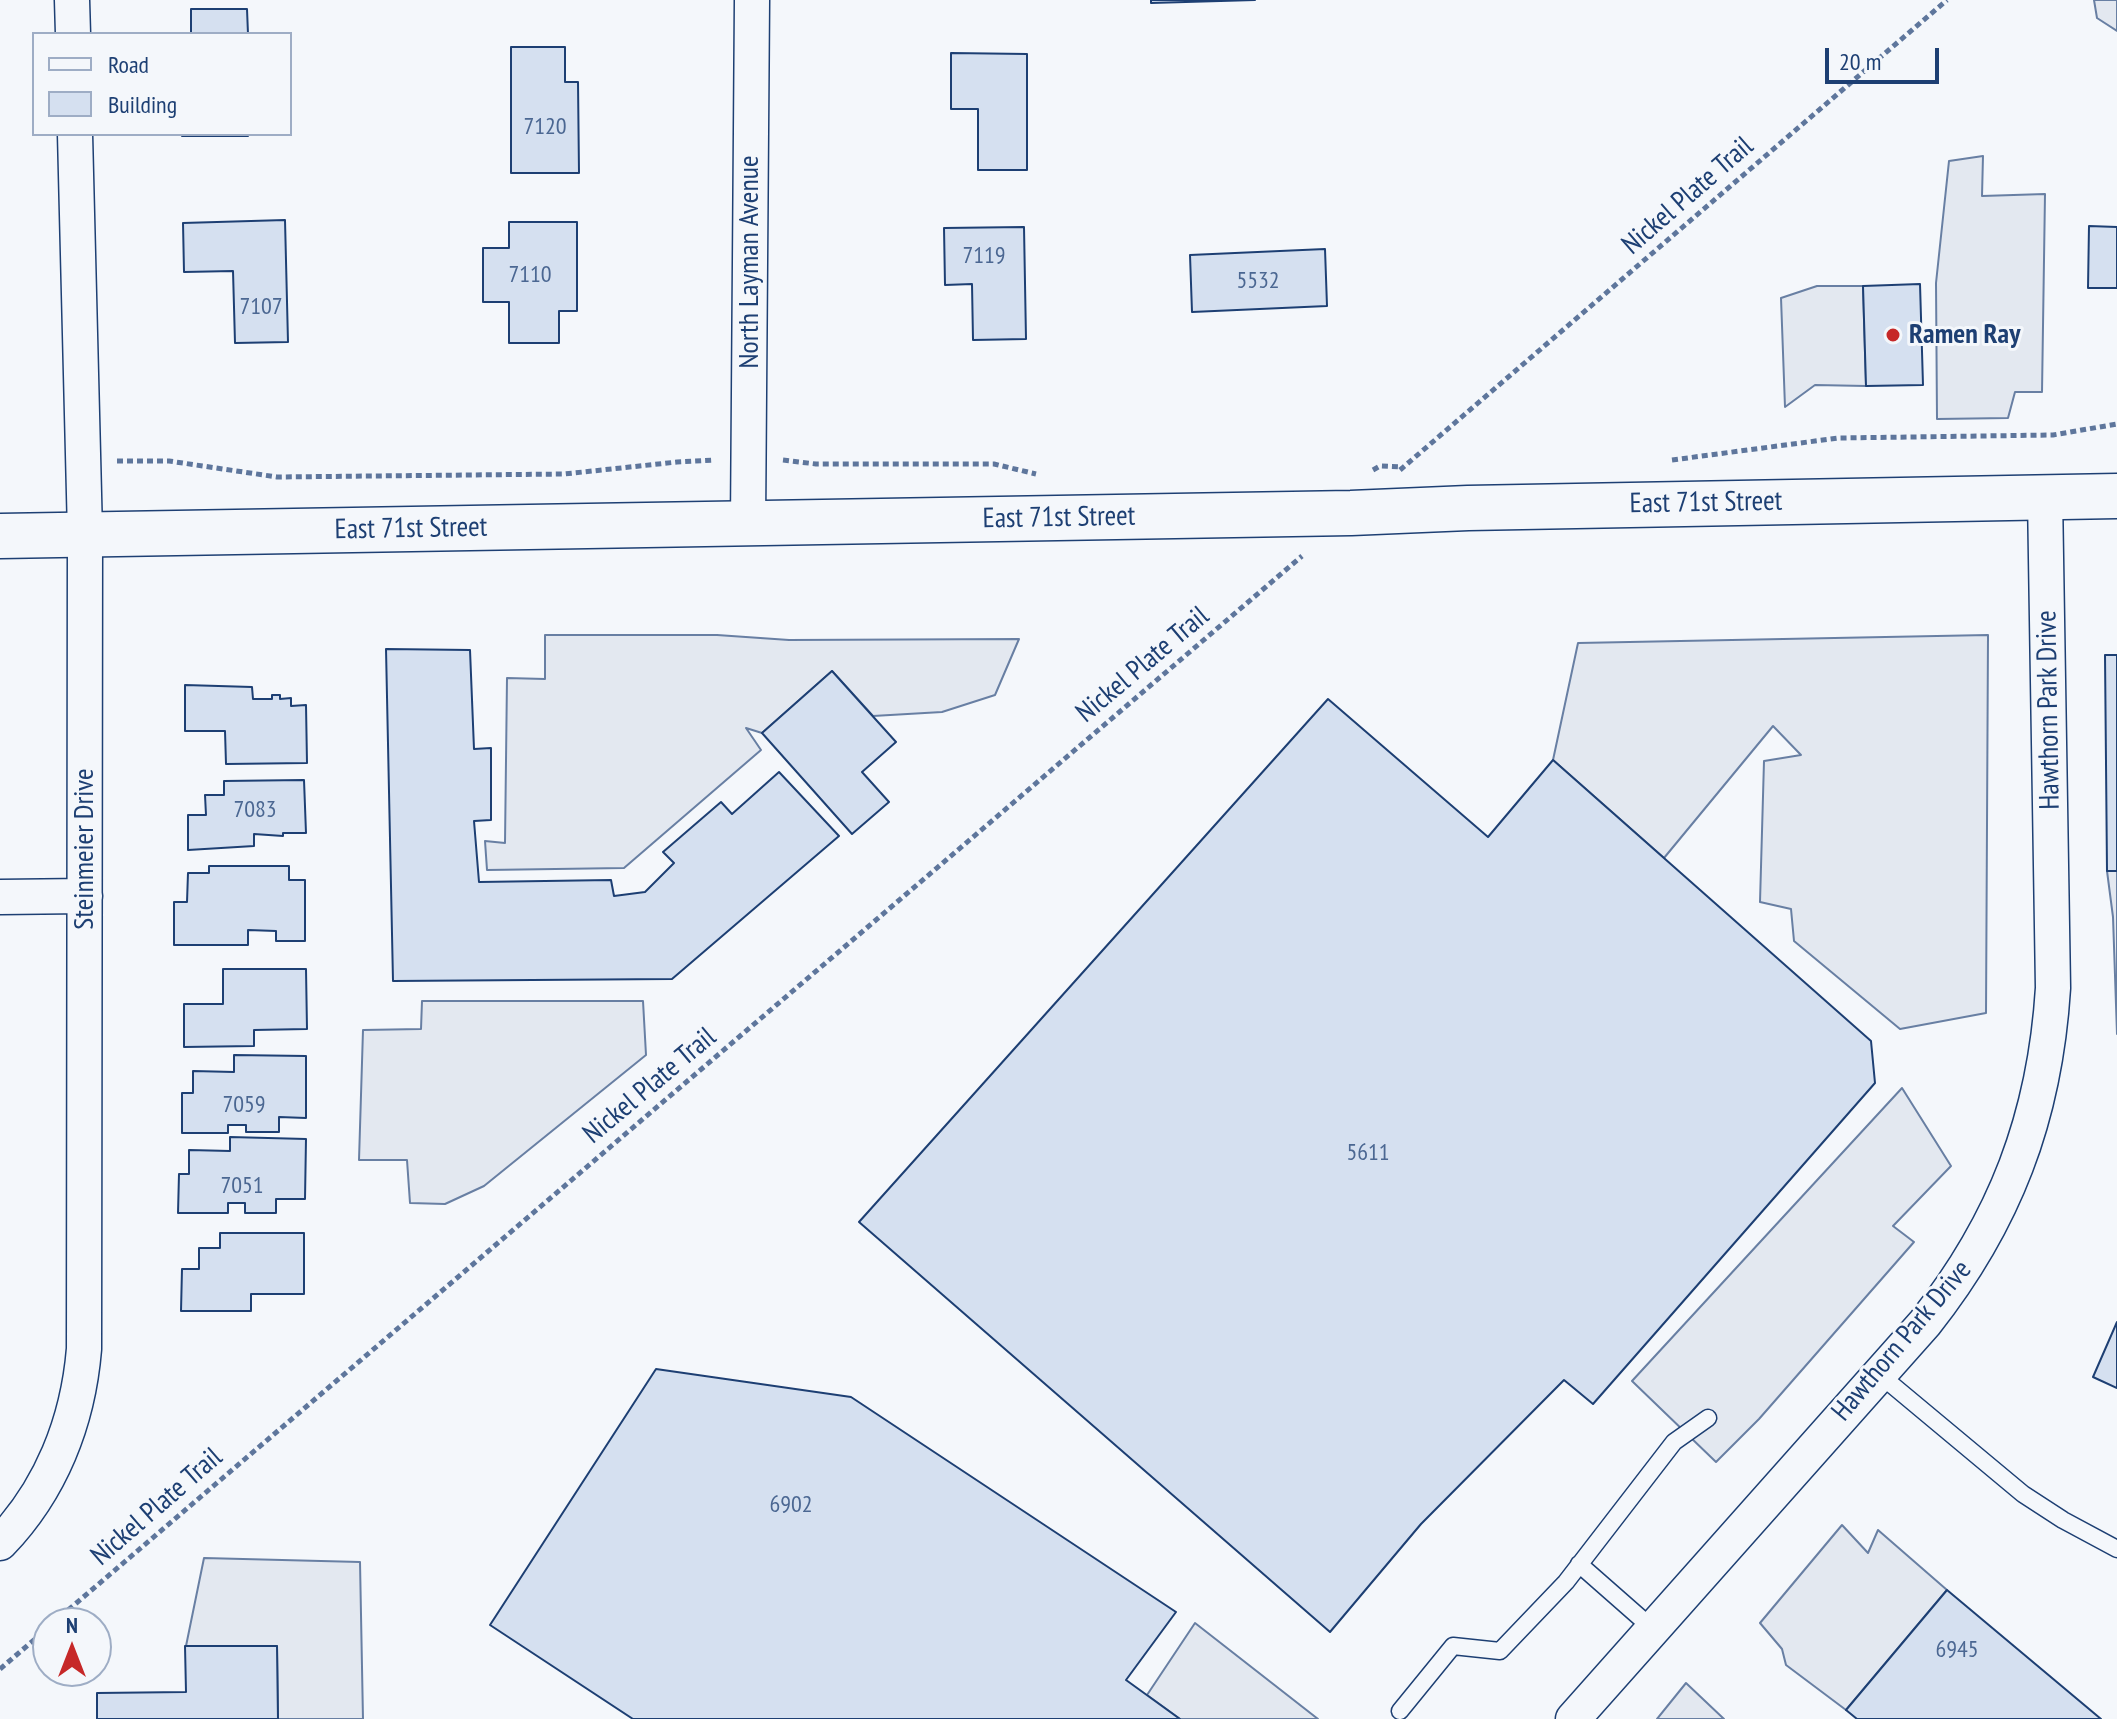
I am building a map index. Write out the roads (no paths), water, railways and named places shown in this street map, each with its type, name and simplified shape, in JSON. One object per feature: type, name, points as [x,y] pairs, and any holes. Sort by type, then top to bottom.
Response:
[{"type":"main road","name":"East 71st Street","points":[[0,536],[1351,513],[2117,496]]},
{"type":"street","points":[[72,0],[73,32]]},
{"type":"street","name":"North Layman Avenue","points":[[748,524],[752,0]]},
{"type":"street","name":"Steinmeier Drive","points":[[0,1543],[25,1513],[52,1468],[72,1420],[82,1366],[85,534],[75,136]]},
{"type":"street","name":"Hawthorn Park Drive","points":[[1573,1719],[1949,1292],[1980,1244],[2016,1171],[2040,1092],[2049,1041],[2053,988],[2045,496]]},
{"type":"street","points":[[0,897],[85,896]]},
{"type":"lane","points":[[1879,1374],[2023,1494],[2117,1549]]},
{"type":"lane","points":[[1400,1711],[1453,1646],[1500,1651],[1566,1582],[1674,1442],[1708,1418]]},
{"type":"lane","points":[[1579,1564],[1653,1629]]},
{"type":"place","name":"Ramen Ray","points":[[1893,335]]}]
